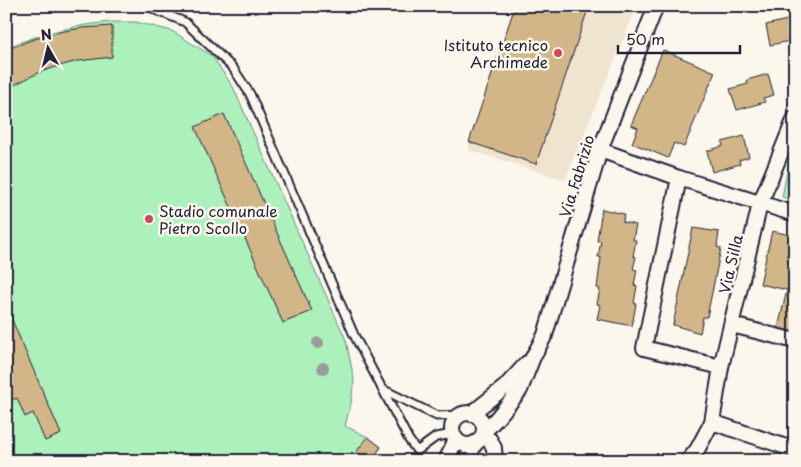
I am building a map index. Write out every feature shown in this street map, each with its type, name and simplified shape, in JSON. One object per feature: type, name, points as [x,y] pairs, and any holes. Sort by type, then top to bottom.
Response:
[{"type":"street","name":"Via Fabrizio","points":[[533,357],[545,335],[600,150],[656,6]]},
{"type":"street","name":"Via Silla","points":[[688,461],[698,450],[712,422],[722,367],[760,204],[795,118]]},
{"type":"street","points":[[600,150],[679,178],[795,214]]},
{"type":"street","points":[[679,178],[644,348],[722,367]]},
{"type":"street","points":[[732,325],[795,342]]},
{"type":"street","points":[[466,414],[476,415],[483,422],[480,437],[467,445],[459,442],[452,430],[455,421],[505,387],[533,357]]},
{"type":"street","points":[[464,461],[480,437],[520,390],[533,357]]},
{"type":"street","points":[[712,422],[795,450]]},
{"type":"street","points":[[446,461],[455,436]]},
{"type":"street","points":[[480,437],[490,440],[494,448],[495,461]]},
{"type":"lane","points":[[155,10],[185,22],[233,68],[250,94],[354,335],[409,440],[417,451],[436,438],[455,436]]},
{"type":"lane","points":[[382,389],[437,416],[466,414]]},
{"type":"shaded area","name":"Istituto tecnico Archimede","points":[[515,6],[637,6],[565,180],[469,150],[469,142]]},
{"type":"green space","name":"Stadio comunale Pietro Scollo","points":[[112,22],[136,22],[172,31],[212,56],[233,87],[346,340],[354,380],[345,426],[368,437],[381,447],[371,461],[361,456],[357,461],[6,461],[6,48],[58,30]]},
{"type":"green space","points":[[795,160],[795,201],[782,197],[787,172]]},
{"type":"building","points":[[515,6],[589,6],[536,164],[469,142]]},
{"type":"building","points":[[795,18],[795,40],[770,45],[766,25]]},
{"type":"building","points":[[112,26],[112,57],[78,61],[59,66],[40,72],[6,89],[6,50],[59,32]]},
{"type":"building","points":[[663,50],[715,72],[684,147],[674,143],[668,158],[632,143],[638,128],[631,125]]},
{"type":"building","points":[[768,74],[774,95],[763,98],[765,102],[737,110],[730,89],[748,84],[747,80]]},
{"type":"building","points":[[224,114],[312,311],[283,323],[195,127]]},
{"type":"building","points":[[744,136],[749,157],[739,160],[740,164],[712,172],[707,151],[723,146],[722,142]]},
{"type":"building","points":[[602,209],[624,214],[623,222],[636,225],[633,240],[636,240],[633,256],[636,257],[633,269],[637,270],[634,285],[637,286],[632,326],[597,319],[600,305],[597,304],[600,289],[597,288],[601,257],[598,257],[601,241],[597,241]]},
{"type":"building","points":[[693,228],[719,232],[717,247],[721,248],[707,317],[703,317],[700,333],[673,325]]},
{"type":"building","points":[[772,231],[795,236],[795,265],[792,279],[795,279],[795,332],[778,328],[787,290],[760,284]]},
{"type":"building","points":[[6,306],[61,434],[45,441],[33,413],[25,417],[17,398],[6,402]]},
{"type":"building","points":[[368,437],[381,447],[371,461],[368,461],[356,452]]},
{"type":"place","name":"Istituto tecnico Archimede","points":[[558,53]]},
{"type":"place","name":"Stadio comunale Pietro Scollo","points":[[149,219]]}]
